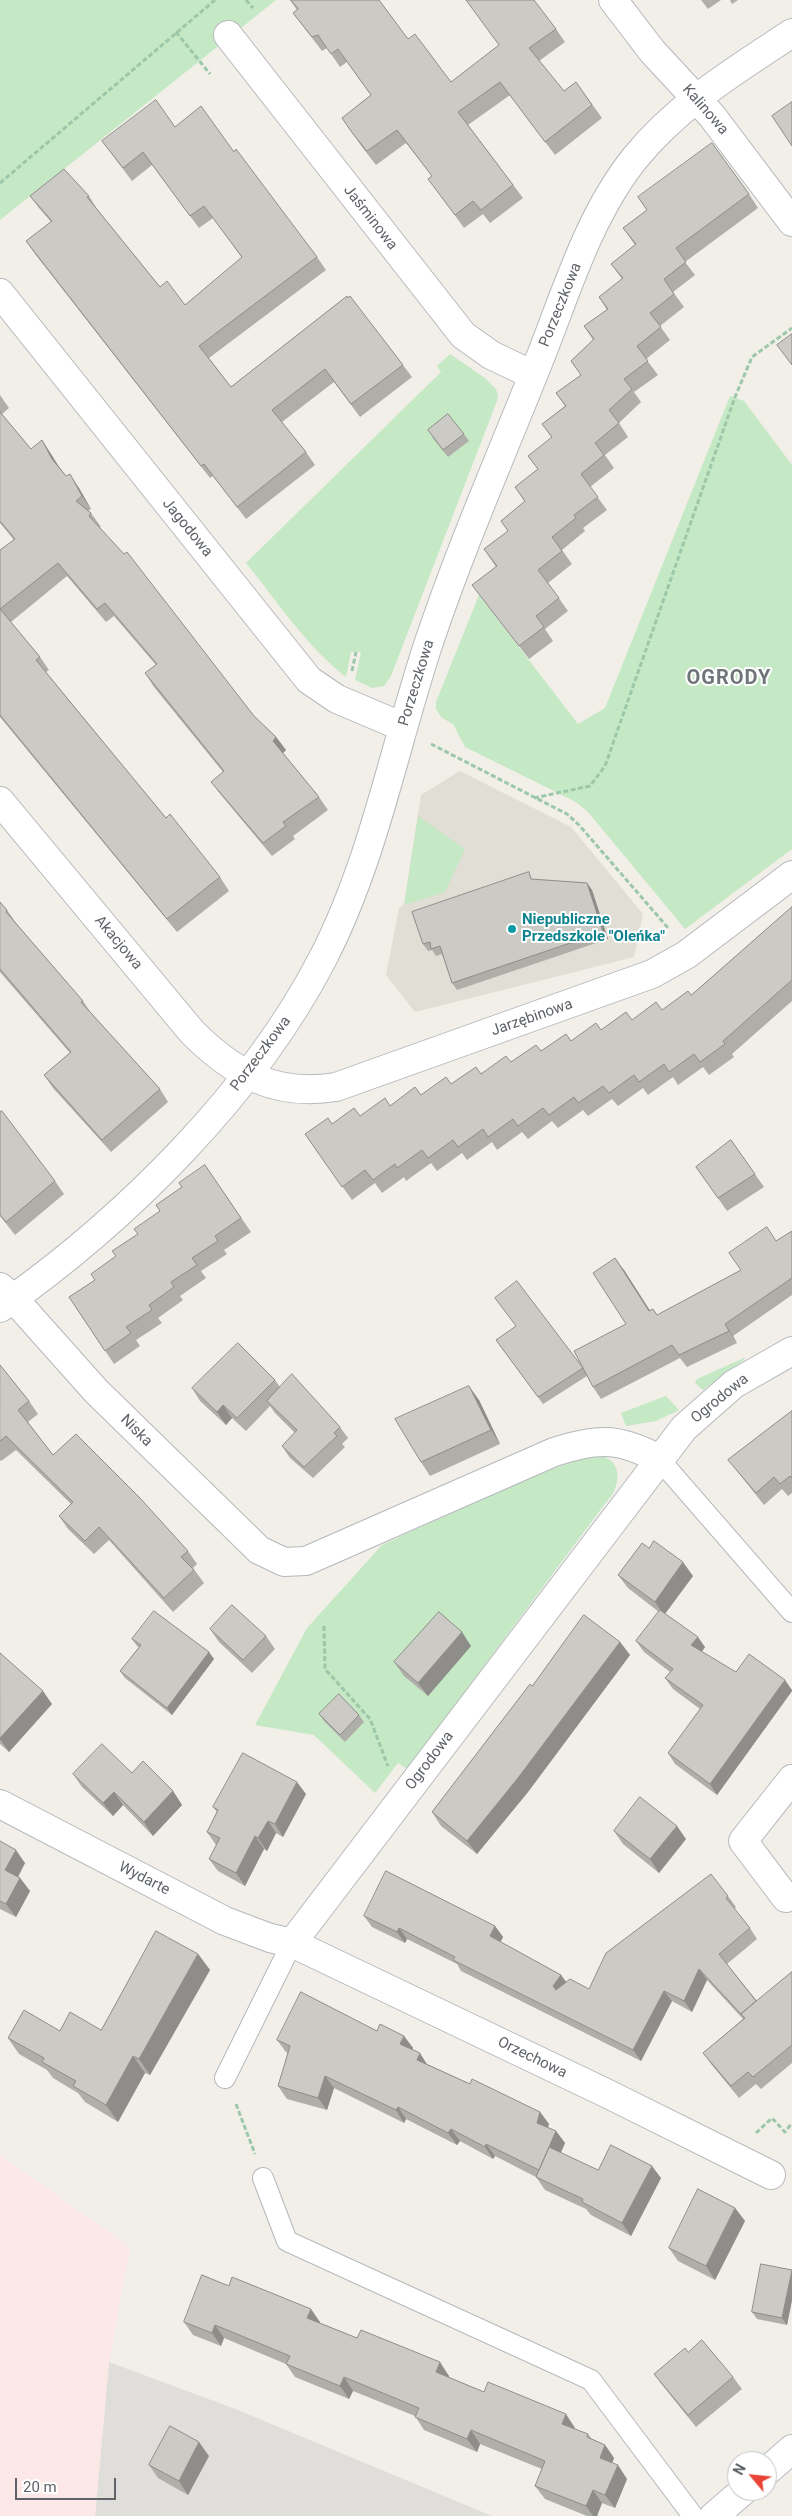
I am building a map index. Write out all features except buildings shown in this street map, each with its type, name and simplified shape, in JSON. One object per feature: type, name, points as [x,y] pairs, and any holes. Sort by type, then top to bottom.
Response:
[{"type":"street","name":"Kalinowa","points":[[613,0],[652,51],[728,136],[792,222]]},
{"type":"street","name":"Porzeczkowa","points":[[5,1298],[111,1220],[187,1144],[247,1075],[280,1032],[303,996],[325,954],[361,865],[403,727],[453,574],[586,243],[614,189],[654,136],[696,98],[792,33]]},
{"type":"street","name":"Jaśminowa","points":[[228,35],[462,335],[491,356],[533,375]]},
{"type":"street","name":"Jagodowa","points":[[0,293],[309,680],[337,699],[403,727]]},
{"type":"street","name":"Akacjowa","points":[[0,801],[192,1032],[227,1064],[247,1075]]},
{"type":"street","name":"Jarzębinowa","points":[[247,1075],[298,1091],[336,1087],[634,982],[686,955],[792,875]]},
{"type":"street","name":"Niska","points":[[5,1298],[151,1446],[259,1550],[284,1562],[306,1561],[554,1452],[580,1443],[601,1440],[622,1443],[659,1459]]},
{"type":"street","name":"Ogrodowa","points":[[292,1943],[684,1428],[734,1384],[792,1351]]},
{"type":"street","points":[[786,1898],[743,1841],[792,1779]]},
{"type":"street","name":"Wydarte","points":[[0,1804],[225,1921],[270,1938],[292,1943]]},
{"type":"street","name":"Orzechowa","points":[[292,1943],[608,2094],[770,2175]]},
{"type":"street","points":[[777,2462],[792,2449]]},
{"type":"street","points":[[714,2516],[731,2501]]},
{"type":"lane","points":[[659,1459],[792,1612]]},
{"type":"lane","name":"Ogrodowa","points":[[226,2078],[292,1943]]},
{"type":"lane","points":[[264,2178],[286,2241],[591,2380],[693,2516]]},
{"type":"path","points":[[0,183],[216,0]]},
{"type":"path","points":[[246,0],[252,8]]},
{"type":"path","points":[[176,32],[210,74]]},
{"type":"path","points":[[534,798],[590,786],[605,766],[735,398],[752,358],[792,328]]},
{"type":"path","points":[[352,676],[356,652]]},
{"type":"path","points":[[403,727],[452,757],[567,814],[579,825],[678,940],[686,955]]},
{"type":"path","points":[[324,1626],[325,1669],[370,1719],[401,1799]]},
{"type":"path","points":[[238,2108],[264,2178]]},
{"type":"path","points":[[751,2140],[772,2118],[785,2132],[792,2123]]},
{"type":"shaded area","points":[[460,771],[571,827],[643,914],[634,957],[415,1012],[386,975],[399,908],[404,904],[421,795]]},
{"type":"shaded area","points":[[0,2155],[130,2247],[109,2362],[95,2516],[0,2516]]},
{"type":"shaded area","points":[[109,2362],[238,2410],[492,2516],[95,2516]]},
{"type":"green space","points":[[0,0],[276,0],[0,220]]},
{"type":"green space","points":[[450,354],[485,378],[496,389],[497,401],[391,676],[384,686],[372,688],[355,680],[361,652],[351,652],[346,677],[305,638],[246,563],[441,372],[437,366]]},
{"type":"green space","points":[[730,396],[744,401],[792,465],[792,849],[685,929],[588,812],[576,802],[465,747],[453,724],[442,718],[436,709],[436,702],[479,595],[578,724],[605,708]]},
{"type":"green space","points":[[418,816],[465,849],[445,892],[404,905]]},
{"type":"green space","points":[[744,1358],[703,1390],[695,1383],[697,1379]]},
{"type":"green space","points":[[666,1396],[679,1410],[656,1421],[626,1426],[621,1413]]},
{"type":"green space","points":[[602,1456],[612,1462],[617,1471],[617,1482],[613,1493],[407,1769],[398,1763],[375,1793],[314,1735],[255,1725],[307,1628],[382,1545],[527,1478],[585,1457]]},
{"type":"place","name":"Niepubliczne Przedszkole \"Oleńka\"","points":[[512,929]]},
{"type":"district","name":"OGRODY","points":[[729,679]]}]
